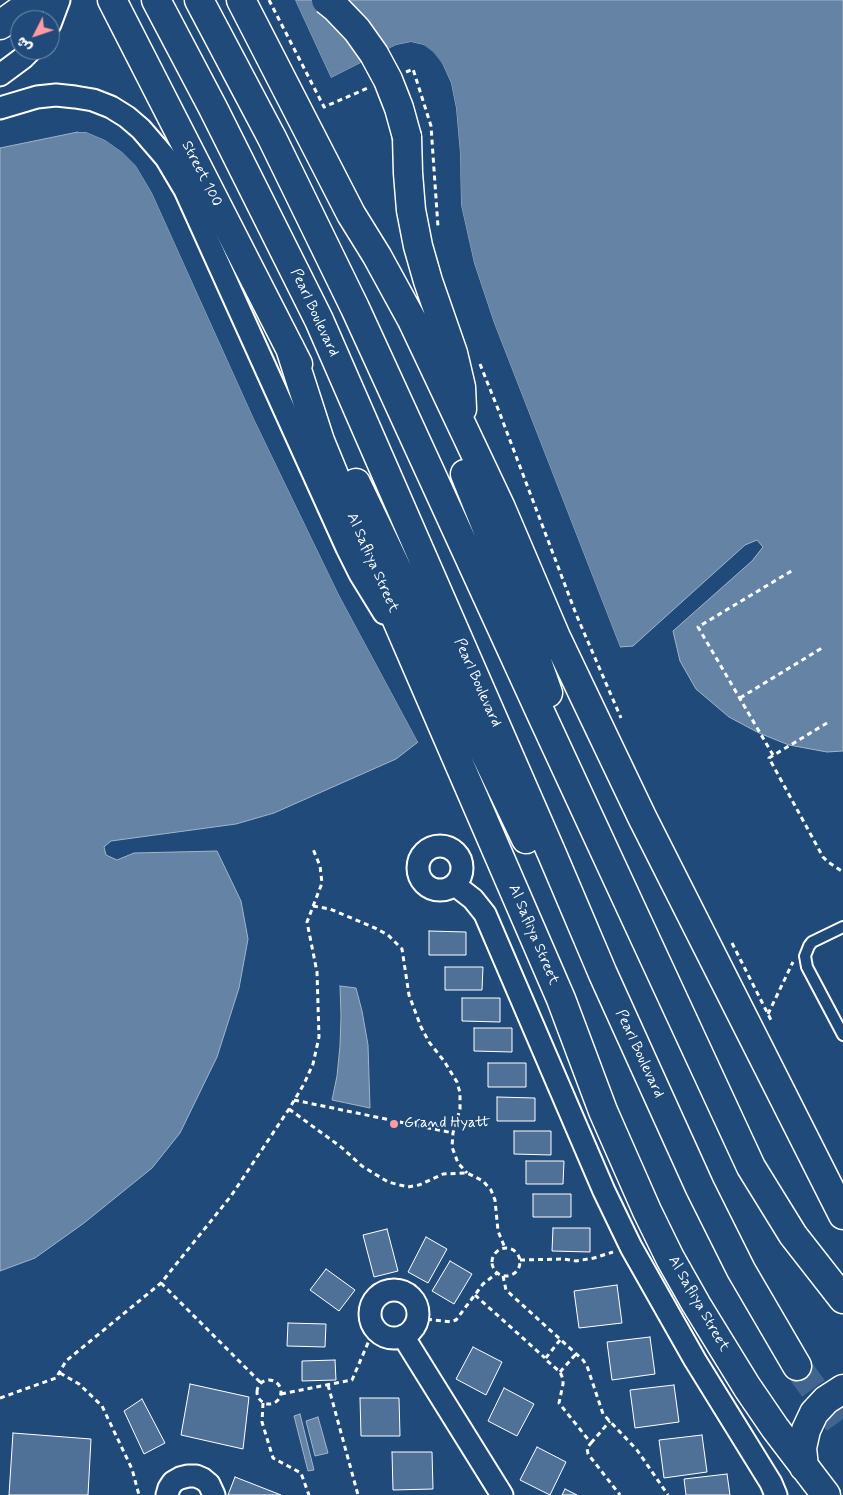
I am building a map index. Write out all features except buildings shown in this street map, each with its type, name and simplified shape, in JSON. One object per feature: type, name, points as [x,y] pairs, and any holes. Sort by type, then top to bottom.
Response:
[{"type":"main road","points":[[0,25],[35,0]]},
{"type":"main road","name":"Street 100","points":[[112,0],[290,348]]},
{"type":"main road","name":"Pearl Boulevard","points":[[156,0],[213,108],[319,320],[603,974],[700,1188],[741,1270],[798,1366]]},
{"type":"main road","points":[[199,0],[272,138],[355,308],[538,709],[751,1167],[793,1235],[843,1299]]},
{"type":"main road","points":[[241,0],[351,214],[377,256],[412,320],[501,508],[556,637],[642,817],[843,1215]]},
{"type":"main road","points":[[326,0],[357,30],[374,54],[388,80],[399,108],[406,137],[410,201],[418,246],[428,281],[454,353],[462,405],[461,422]]},
{"type":"main road","points":[[351,214],[370,270],[462,468],[493,541],[612,865]]},
{"type":"main road","points":[[290,348],[375,521],[560,910],[578,944],[603,974]]},
{"type":"main road","name":"Al Safliya Street","points":[[290,348],[320,441],[561,999],[613,1135],[647,1211],[670,1258],[721,1346],[775,1428],[826,1495]]},
{"type":"main road","points":[[804,1467],[802,1448],[806,1430],[814,1413],[826,1400],[843,1389]]},
{"type":"street","points":[[0,75],[21,60]]},
{"type":"street","points":[[0,108],[37,97],[56,95],[75,96],[93,100],[127,117],[141,129],[166,158],[185,190],[346,548],[374,599],[408,646]]},
{"type":"street","points":[[454,885],[480,906],[490,923],[604,1191],[631,1247],[695,1360],[771,1483],[776,1495]]},
{"type":"street","points":[[396,1289],[410,1296],[418,1310],[418,1318],[415,1326],[404,1336],[388,1338],[374,1329],[370,1322],[370,1306],[380,1293],[396,1289]]},
{"type":"street","points":[[404,1336],[502,1495]]},
{"type":"street","points":[[167,1495],[174,1482],[180,1478],[196,1476],[209,1484],[214,1495]]},
{"type":"lane","points":[[841,1028],[807,967],[805,956],[812,942],[843,927]]},
{"type":"path","points":[[773,755],[698,627],[793,570]]},
{"type":"path","points":[[740,698],[822,648]]},
{"type":"path","points":[[827,723],[769,758],[823,857],[843,872]]},
{"type":"path","points":[[0,1398],[56,1378],[66,1361],[161,1283],[231,1196],[304,1084],[313,1064],[319,1037],[317,972],[307,922],[322,883],[320,866],[313,849]]},
{"type":"path","points":[[313,906],[330,909],[375,928],[388,935],[402,949],[409,994],[421,1027],[429,1042],[444,1060],[458,1082],[460,1108],[453,1133],[452,1147],[458,1163],[467,1173],[483,1181],[491,1190],[495,1200],[498,1231],[505,1248]]},
{"type":"path","points":[[768,1014],[792,962],[805,956]]},
{"type":"path","points":[[294,1100],[453,1133]]},
{"type":"path","points":[[289,1109],[341,1147],[362,1166],[388,1182],[408,1186],[419,1185],[443,1174],[467,1173]]},
{"type":"path","points":[[520,1260],[564,1259],[576,1261],[594,1258],[631,1247]]},
{"type":"path","points":[[505,1248],[514,1251],[520,1260],[520,1265],[514,1274],[509,1276],[497,1273],[492,1264],[495,1253],[505,1248]]},
{"type":"path","points":[[418,1318],[451,1322],[456,1320],[483,1284],[497,1273]]},
{"type":"path","points":[[503,1276],[506,1290],[587,1366],[603,1414],[637,1450],[668,1495]]},
{"type":"path","points":[[161,1283],[260,1383]]},
{"type":"path","points":[[475,1295],[560,1372],[563,1384],[559,1403],[591,1443]]},
{"type":"path","points":[[281,1394],[352,1380],[374,1329]]},
{"type":"path","points":[[545,1359],[560,1340]]},
{"type":"path","points":[[560,1372],[576,1354]]},
{"type":"path","points":[[60,1373],[79,1384],[102,1406],[132,1469],[139,1495]]},
{"type":"path","points":[[267,1380],[275,1381],[280,1387],[281,1394],[277,1401],[270,1404],[263,1403],[258,1397],[256,1389],[260,1383],[267,1380]]},
{"type":"path","points":[[328,1385],[358,1495]]},
{"type":"path","points":[[263,1403],[262,1422],[273,1458],[300,1473],[309,1495]]},
{"type":"path","points":[[610,1420],[587,1448],[588,1454],[620,1495]]},
{"type":"water","points":[[295,0],[843,0],[843,751],[827,752],[789,745],[759,733],[729,717],[696,689],[680,661],[673,631],[752,561],[763,547],[757,540],[745,545],[633,646],[620,647],[494,323],[474,263],[461,205],[460,153],[456,108],[451,83],[442,63],[424,45],[411,42],[396,45],[331,78]]},
{"type":"water","points":[[86,132],[105,140],[122,152],[136,166],[152,193],[254,419],[339,595],[418,742],[396,759],[274,813],[236,824],[111,841],[104,847],[106,855],[117,860],[134,853],[217,851],[241,901],[248,939],[239,988],[217,1057],[180,1133],[152,1168],[84,1223],[35,1258],[0,1271],[0,148]]},
{"type":"water","points":[[340,986],[356,988],[362,1011],[368,1045],[370,1108],[332,1100],[340,1046]]},
{"type":"water","points":[[300,1414],[314,1470],[308,1471],[294,1416]]},
{"type":"water","points":[[318,1417],[328,1453],[315,1456],[306,1421]]},
{"type":"pier","points":[[292,0],[295,0],[331,78],[396,45],[411,42],[424,45],[442,63],[451,83],[456,108],[460,153],[461,205],[474,263],[494,323],[620,647],[617,648],[491,324],[472,263],[459,205],[454,108],[448,83],[440,65],[422,47],[411,45],[397,48],[330,80]]},
{"type":"pier","points":[[79,129],[106,137],[124,150],[138,164],[154,191],[257,418],[341,594],[420,741],[418,742],[339,595],[254,419],[152,193],[136,166],[122,152],[105,140],[86,132],[78,132]]},
{"type":"tunnel","points":[[797,1366],[843,1429]]},
{"type":"place","name":"Grand Hyatt","points":[[394,1124]]}]
